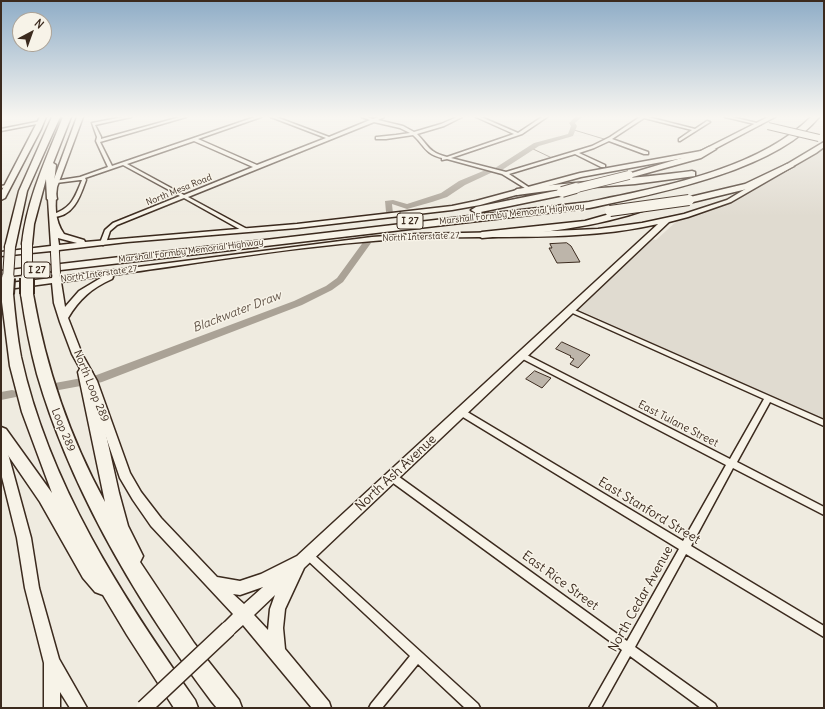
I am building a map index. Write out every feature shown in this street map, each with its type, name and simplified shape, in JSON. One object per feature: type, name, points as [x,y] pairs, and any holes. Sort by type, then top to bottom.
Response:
[{"type":"highway","points":[[41,150],[23,191],[5,250],[4,290],[16,364],[38,438],[56,483],[81,536],[121,609],[148,652],[187,708]]},
{"type":"highway","name":"Loop 289","points":[[55,150],[37,191],[26,244],[27,294],[31,324],[43,376],[65,437],[90,491],[117,542],[168,622],[214,687],[231,708]]},
{"type":"highway","points":[[52,199],[50,183],[56,150]]},
{"type":"highway","points":[[392,223],[498,206],[562,192],[698,156],[710,150]]},
{"type":"highway","name":"Marshall Formby Memorial Highway","points":[[1,268],[577,201],[652,185],[692,174],[726,162],[752,150]]},
{"type":"highway","name":"Marshall Formby Memorial Highway","points":[[1,274],[589,205],[682,184],[771,150]]},
{"type":"highway","points":[[482,235],[575,226],[610,219],[716,178],[767,153]]},
{"type":"highway","points":[[238,245],[490,224],[610,211],[689,200],[748,186],[790,166]]},
{"type":"highway","points":[[517,192],[554,186],[635,181],[692,174]]},
{"type":"highway","points":[[85,372],[111,493],[120,526],[168,622]]},
{"type":"highway","points":[[1,432],[46,497],[90,572],[121,609]]},
{"type":"main road","points":[[1,198],[4,187],[25,150]]},
{"type":"main road","name":"North Loop 289","points":[[68,150],[56,182],[52,199],[56,276],[60,304],[85,372],[92,382],[124,474],[137,496],[156,522],[244,615],[278,653],[323,708]]},
{"type":"main road","name":"North Interstate 27","points":[[5,250],[55,250],[103,243],[246,230],[452,208],[580,175],[680,158],[708,150]]},
{"type":"main road","name":"North Interstate 27","points":[[4,290],[56,276],[138,269],[215,257],[375,239],[565,234],[631,227],[666,221],[692,214],[732,200],[790,166],[810,150]]},
{"type":"main road","name":"North Ash Avenue","points":[[144,708],[666,221]]},
{"type":"main road","points":[[53,225],[66,239],[103,243]]},
{"type":"main road","points":[[631,227],[645,232],[647,239]]},
{"type":"main road","points":[[64,317],[78,296],[87,288],[110,277],[138,269]]},
{"type":"main road","points":[[1,450],[24,538],[32,588],[52,662],[52,708]]},
{"type":"main road","points":[[214,583],[240,588],[252,585],[306,556]]},
{"type":"main road","points":[[278,653],[275,624],[278,604],[282,594],[306,556]]},
{"type":"main road","points":[[52,662],[79,708]]},
{"type":"street","points":[[102,150],[111,168]]},
{"type":"street","points":[[56,182],[81,178],[161,150]]},
{"type":"street","points":[[219,150],[257,167]]},
{"type":"street","name":"North Mesa Road","points":[[103,243],[108,230],[115,224],[299,150]]},
{"type":"street","points":[[427,150],[444,158],[506,174],[528,189]]},
{"type":"street","points":[[444,158],[468,150]]},
{"type":"street","points":[[506,174],[583,150]]},
{"type":"street","points":[[638,150],[646,153]]},
{"type":"street","points":[[576,153],[603,166]]},
{"type":"street","points":[[123,163],[246,230]]},
{"type":"street","points":[[53,216],[68,211],[73,207],[84,180],[81,178]]},
{"type":"street","points":[[570,310],[824,423]]},
{"type":"street","name":"East Tulane Street","points":[[521,355],[824,511]]},
{"type":"street","name":"North Cedar Avenue","points":[[595,708],[768,398]]},
{"type":"street","name":"East Stanford Street","points":[[461,412],[824,632]]},
{"type":"street","name":"East Rice Street","points":[[392,477],[711,708]]},
{"type":"street","points":[[306,556],[474,708]]},
{"type":"street","points":[[375,708],[417,656]]},
{"type":"shaded area","points":[[819,150],[824,150],[824,420],[579,310],[579,307],[651,239],[656,240],[678,220],[735,200]]},
{"type":"building","points":[[567,243],[571,246],[580,262],[557,263],[549,248],[552,248],[550,244]]},
{"type":"building","points":[[562,342],[590,355],[578,368],[570,364],[574,359],[570,357],[571,356],[556,349]]},
{"type":"building","points":[[535,371],[551,378],[542,388],[526,379]]},
{"type":"waterway","name":"Blackwater Draw","points":[[499,168],[527,150]]},
{"type":"waterway","points":[[535,150],[552,158]]},
{"type":"waterway","name":"Blackwater Draw","points":[[390,212],[388,203],[393,202],[407,207],[444,195],[462,183],[491,171]]},
{"type":"waterway","name":"Blackwater Draw","points":[[98,379],[298,303],[329,288],[340,280],[367,243]]},
{"type":"waterway","name":"Blackwater Draw","points":[[59,386],[82,382]]},
{"type":"waterway","name":"Blackwater Draw","points":[[1,396],[12,394]]}]
